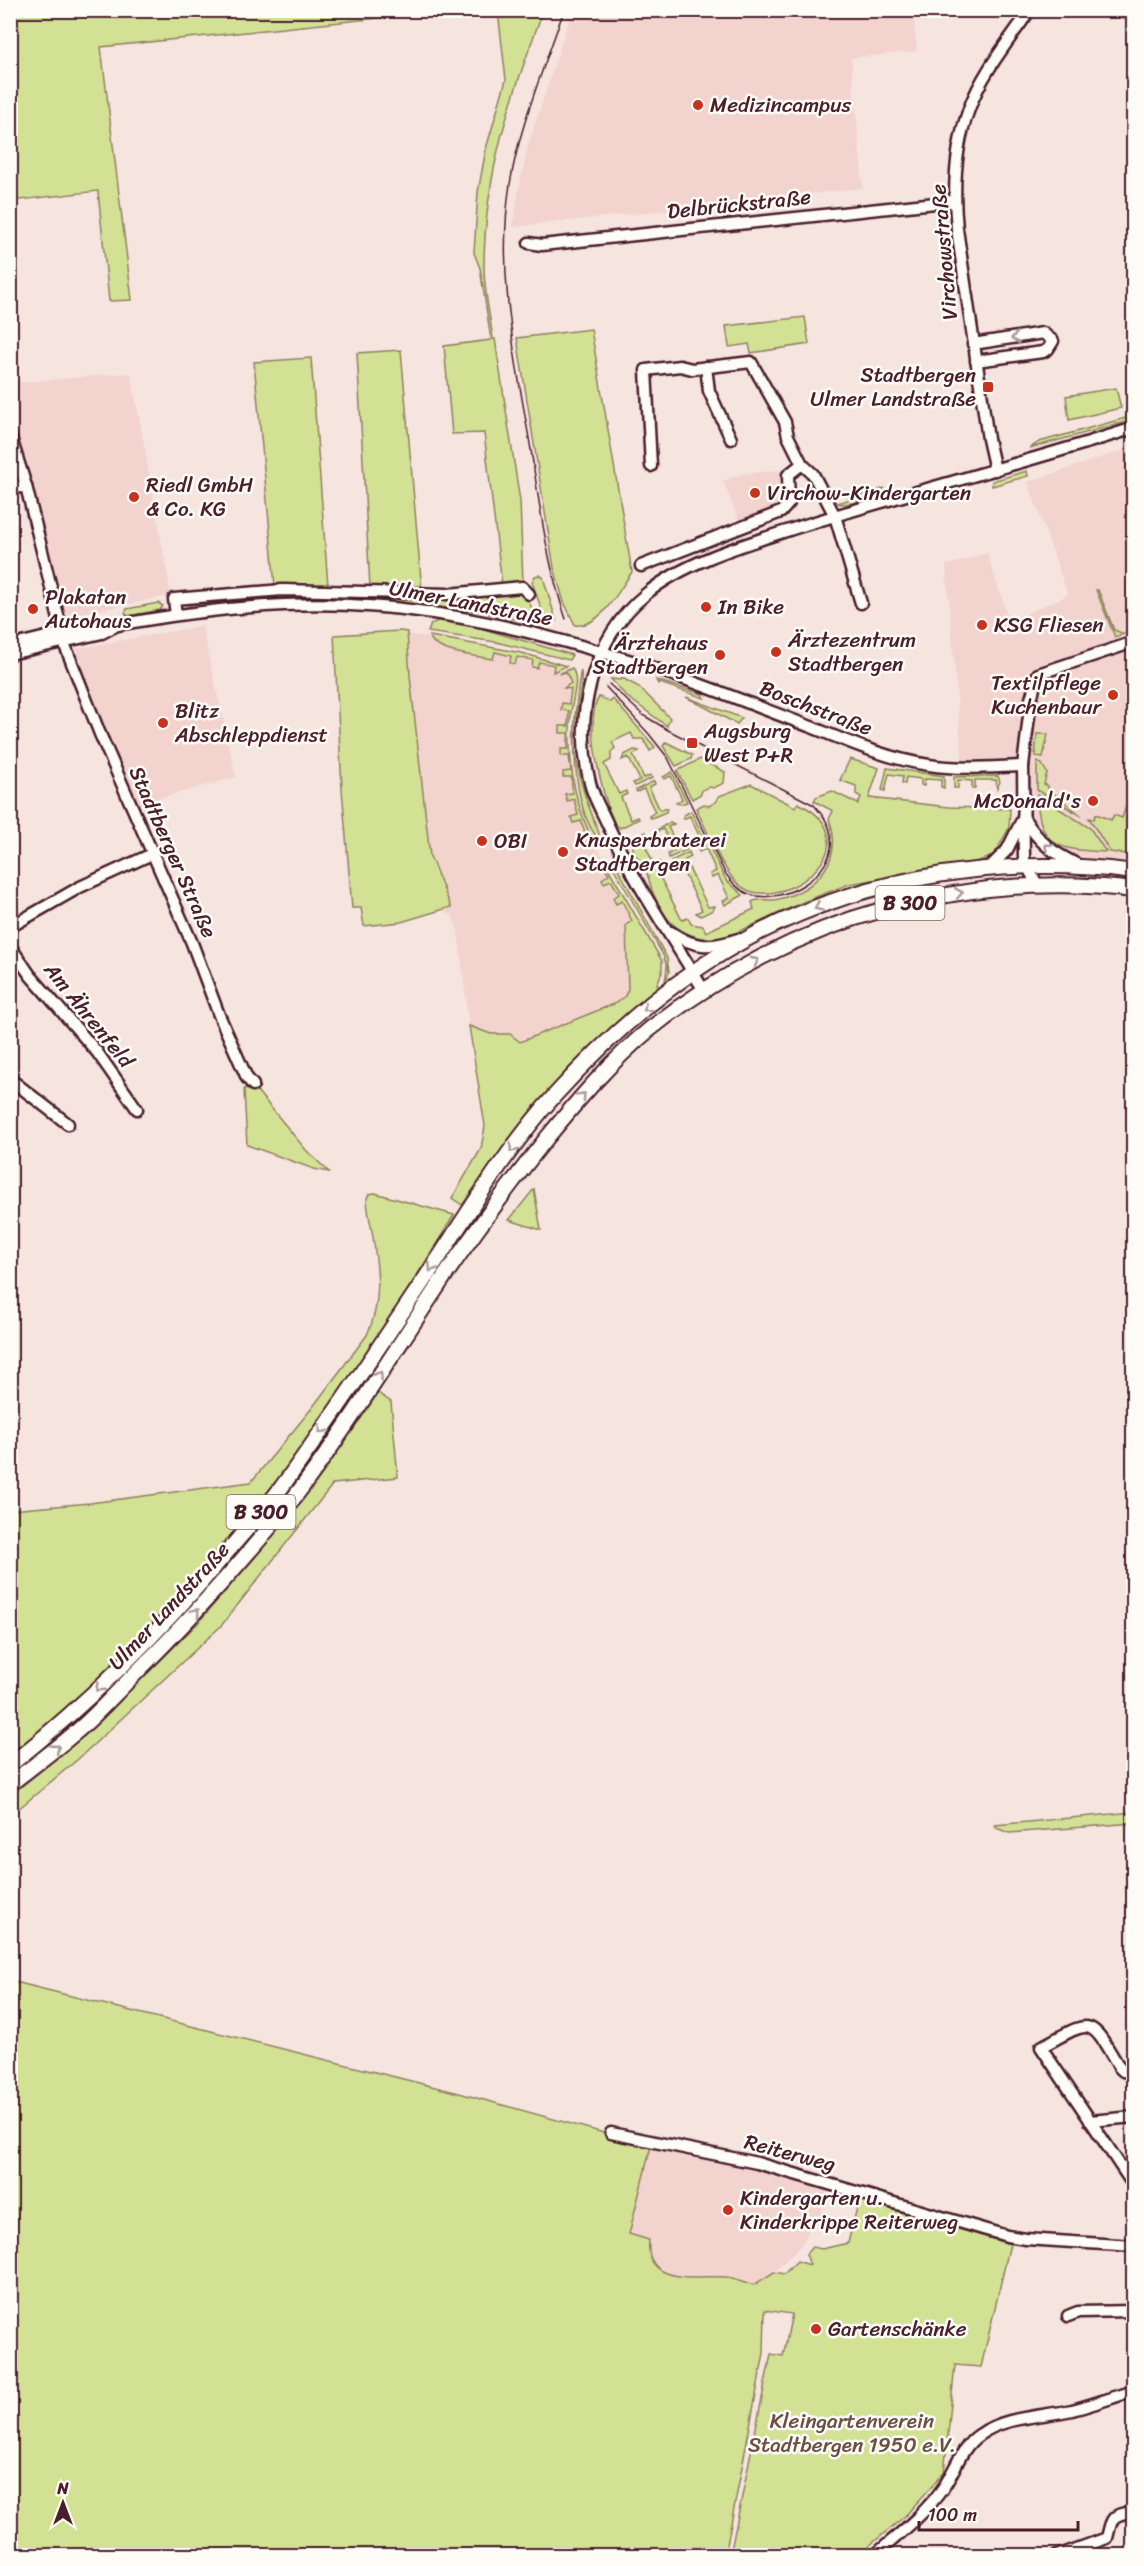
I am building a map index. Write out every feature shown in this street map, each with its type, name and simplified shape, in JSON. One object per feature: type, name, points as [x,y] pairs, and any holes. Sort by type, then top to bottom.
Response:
[{"type":"main road","name":"B 300","points":[[10,1765],[62,1724],[177,1612],[278,1492],[356,1383],[467,1214],[554,1096],[614,1036],[693,972],[758,933],[826,904],[874,890],[949,873],[988,869],[1083,868],[1134,872]]},
{"type":"main road","name":"B 300","points":[[703,989],[802,939],[866,914],[957,893],[1001,886],[1037,884],[1134,890]]},
{"type":"main road","name":"Ulmer Landstraße","points":[[10,1784],[78,1730],[193,1617],[294,1497],[368,1392],[436,1287],[485,1219],[576,1103],[648,1031],[703,989]]},
{"type":"street","name":"Virchowstraße","points":[[995,470],[973,344],[954,201],[957,163],[969,110],[993,64],[1030,10]]},
{"type":"street","name":"Delbrückstraße","points":[[529,243],[542,245],[954,201]]},
{"type":"street","points":[[973,344],[1043,333],[1053,341],[1043,352],[976,361]]},
{"type":"street","points":[[651,466],[646,370],[680,366],[692,369],[751,362],[785,422],[788,436],[802,465],[813,474],[835,516],[861,603]]},
{"type":"street","points":[[706,367],[709,391],[731,439]]},
{"type":"street","points":[[703,989],[627,867],[590,785],[585,760],[583,718],[589,689],[602,653],[613,632],[629,611],[646,593],[667,580],[724,553],[835,516],[1134,428]]},
{"type":"street","name":"Stadtberger Straße","points":[[10,435],[26,486],[63,637],[100,734],[192,943],[219,1015],[247,1078],[253,1084]]},
{"type":"street","points":[[641,566],[781,512],[789,503],[788,475],[802,465]]},
{"type":"street","points":[[10,489],[26,486]]},
{"type":"street","points":[[176,615],[174,599],[236,592],[325,589],[448,594],[522,587],[529,594]]},
{"type":"street","name":"Ulmer Landstraße","points":[[63,637],[99,624],[117,625],[176,615],[258,606],[368,606],[428,612],[509,627],[602,653]]},
{"type":"street","points":[[10,646],[63,637]]},
{"type":"street","points":[[10,654],[63,637]]},
{"type":"street","points":[[1037,884],[1027,867],[1023,853],[1023,766],[1031,699],[1038,674],[1134,642]]},
{"type":"street","name":"Boschstraße","points":[[602,653],[719,691],[843,740],[901,759],[948,766],[1023,766]]},
{"type":"street","points":[[1023,816],[1034,835],[1047,849],[1083,868]]},
{"type":"street","points":[[988,869],[1007,850],[1023,816]]},
{"type":"street","points":[[10,927],[80,887],[152,854]]},
{"type":"street","points":[[666,928],[680,938],[703,946],[716,947],[758,933]]},
{"type":"street","name":"Am Ährenfeld","points":[[10,946],[30,975],[97,1052],[136,1109]]},
{"type":"street","points":[[10,1079],[68,1124]]},
{"type":"street","points":[[1134,2073],[1124,2071],[1119,2067],[1098,2032],[1092,2027],[1077,2027],[1041,2047],[1134,2186]]},
{"type":"street","points":[[1090,2121],[1134,2117]]},
{"type":"street","name":"Reiterweg","points":[[611,2133],[757,2163],[1007,2236],[1134,2246]]},
{"type":"street","points":[[1068,2316],[1078,2312],[1134,2311]]},
{"type":"street","points":[[874,2556],[916,2520],[942,2488],[966,2448],[978,2435],[1012,2420],[1071,2410],[1134,2391]]},
{"type":"street","points":[[1057,2556],[1084,2551],[1107,2538],[1113,2517],[1117,2514],[1134,2512]]},
{"type":"street","points":[[1084,2551],[1097,2556]]},
{"type":"shaded area","name":"Medizincampus","points":[[572,11],[913,11],[917,51],[851,58],[863,188],[513,227],[528,146]]},
{"type":"shaded area","points":[[131,373],[171,595],[63,618],[32,489],[11,416],[11,383]]},
{"type":"shaded area","points":[[1133,447],[1133,872],[1064,858],[1023,816],[1023,766],[963,767],[946,566],[987,553],[1009,621],[1068,595],[1028,482]]},
{"type":"shaded area","name":"Virchow-Kindergarten","points":[[784,470],[781,479],[783,499],[778,509],[740,523],[723,481],[741,474]]},
{"type":"shaded area","points":[[202,626],[236,777],[135,805],[71,654],[74,649]]},
{"type":"shaded area","points":[[407,634],[522,653],[566,666],[575,672],[569,727],[576,795],[593,840],[638,919],[626,953],[628,989],[625,996],[616,1003],[520,1042],[510,1034],[491,1034],[469,1026],[458,931],[452,915],[445,912],[451,906],[430,856]]},
{"type":"shaded area","name":"Kindergarten u. Kinderkrippe Reiterweg","points":[[651,2146],[741,2163],[830,2186],[816,2227],[810,2226],[803,2243],[774,2272],[754,2285],[728,2277],[684,2278],[668,2273],[654,2262],[648,2246],[628,2234]]},
{"type":"green space","points":[[10,11],[447,11],[101,47],[132,300],[109,301],[98,191],[11,201]]},
{"type":"green space","points":[[498,11],[543,11],[510,105],[494,167],[485,233],[486,294],[520,501],[523,583],[502,585],[484,433],[452,434],[444,346],[491,340],[480,268],[474,253],[478,192],[486,149],[506,80]]},
{"type":"green space","points":[[805,317],[809,344],[751,353],[749,344],[729,347],[726,326]]},
{"type":"green space","points":[[591,329],[632,572],[601,614],[593,621],[575,625],[564,602],[554,568],[517,338]]},
{"type":"green space","points":[[401,350],[422,591],[370,587],[357,353]]},
{"type":"green space","points":[[311,358],[328,586],[275,586],[254,362]]},
{"type":"green space","points":[[1116,388],[1121,408],[1069,420],[1066,396]]},
{"type":"green space","points":[[1133,416],[1133,420],[1030,448],[1039,442]]},
{"type":"green space","points":[[1027,471],[1028,476],[992,486],[992,481]]},
{"type":"green space","points":[[885,488],[863,500],[838,503]]},
{"type":"green space","points":[[535,576],[543,577],[556,620],[543,614],[532,582]]},
{"type":"green space","points":[[1096,590],[1098,590],[1114,630],[1124,634],[1115,637]]},
{"type":"green space","points":[[522,592],[543,625],[489,614],[487,611],[383,600],[255,599],[187,605],[203,601],[282,594]]},
{"type":"green space","points":[[158,603],[163,606],[160,610],[128,616],[125,613],[127,609]]},
{"type":"green space","points":[[440,620],[463,623],[572,655],[569,660],[496,642],[428,632],[431,624]]},
{"type":"green space","points":[[407,632],[430,856],[451,907],[401,922],[364,926],[361,908],[352,908],[342,789],[334,635]]},
{"type":"green space","points":[[430,636],[522,653],[566,666],[553,672],[554,665],[539,662],[537,668],[532,667],[533,660],[517,657],[515,664],[510,663],[511,656],[495,652],[493,659],[457,653],[439,646]]},
{"type":"green space","points":[[572,668],[575,684],[570,729],[571,762],[576,794],[593,840],[585,843],[579,838],[586,835],[581,821],[573,823],[571,817],[578,815],[574,799],[567,801],[565,794],[573,793],[571,777],[563,777],[563,772],[571,771],[569,756],[561,756],[561,749],[568,749],[568,733],[560,733],[560,726],[568,726],[569,711],[561,710],[562,703],[569,704],[571,689],[564,688],[571,683],[566,672],[559,674]]},
{"type":"green space","points":[[581,671],[575,727],[579,677]]},
{"type":"green space","points":[[622,678],[639,687],[670,718],[667,726],[626,696],[611,679],[621,680]]},
{"type":"green space","points":[[656,680],[702,694],[704,698],[658,684]]},
{"type":"green space","points":[[599,697],[610,702],[613,699],[655,747],[650,751],[643,739],[634,739],[631,733],[612,742],[615,748],[611,752],[611,760],[604,764],[619,794],[626,791],[627,794],[621,797],[631,820],[638,817],[639,819],[620,828],[614,823],[596,759],[593,723]]},
{"type":"green space","points":[[686,697],[742,718],[737,724]]},
{"type":"green space","points":[[1037,734],[1048,734],[1043,757],[1035,756]]},
{"type":"green space","points":[[575,741],[578,768],[599,833],[598,839],[583,807],[576,767]]},
{"type":"green space","points":[[666,742],[692,755],[691,759],[676,766],[663,746]]},
{"type":"green space","points":[[634,750],[639,751],[633,755],[644,778],[651,775],[652,778],[635,786],[633,783],[640,780],[628,757],[622,760],[624,755]]},
{"type":"green space","points":[[700,759],[725,772],[724,783],[702,790],[701,794],[692,799],[677,771]]},
{"type":"green space","points":[[850,759],[879,768],[869,798],[949,807],[1010,809],[1009,828],[999,846],[1000,849],[988,858],[970,864],[849,884],[803,902],[727,937],[715,939],[693,936],[673,924],[659,906],[644,866],[635,854],[633,844],[636,838],[646,832],[648,836],[642,839],[654,864],[660,862],[662,865],[656,869],[682,920],[688,918],[691,924],[703,926],[706,932],[754,909],[752,902],[779,899],[805,888],[816,880],[830,859],[833,847],[833,834],[829,819],[833,811],[814,801],[816,797],[832,791],[858,804],[861,797],[856,794],[856,786],[840,780]]},
{"type":"green space","points":[[1037,762],[1042,764],[1047,773],[1044,784],[1048,786],[1048,789],[1082,816],[1037,790]]},
{"type":"green space","points":[[887,768],[944,776],[944,788],[941,787],[941,780],[925,779],[924,786],[921,785],[921,779],[906,777],[905,784],[902,783],[903,776],[889,774],[885,791],[882,790]]},
{"type":"green space","points":[[672,772],[687,802],[676,803],[682,799],[671,776],[664,779],[663,777]]},
{"type":"green space","points":[[998,776],[1000,782],[997,788],[996,780],[975,780],[975,788],[972,788],[972,781],[958,780],[958,788],[954,788],[954,777]]},
{"type":"green space","points":[[654,781],[655,784],[649,787],[660,810],[667,808],[666,812],[651,818],[649,816],[655,812],[644,789],[637,792],[636,790]]},
{"type":"green space","points":[[751,784],[795,807],[798,803],[821,820],[829,838],[825,857],[812,873],[794,886],[773,893],[752,892],[735,881],[719,856],[696,808],[704,804],[709,806],[716,802],[719,796]]},
{"type":"green space","points":[[1037,795],[1090,828],[1106,852],[1064,847],[1055,843],[1047,836],[1042,826]]},
{"type":"green space","points":[[1129,797],[1133,798],[1133,855],[1110,852],[1089,818],[1094,819],[1096,814],[1111,820],[1114,815],[1122,818]]},
{"type":"green space","points":[[691,811],[705,840],[696,845],[694,842],[700,838],[690,816],[683,819],[684,815]]},
{"type":"green space","points":[[670,822],[674,824],[668,827],[679,849],[685,846],[687,850],[669,858],[668,854],[674,851],[663,829],[657,832],[657,830]]},
{"type":"green space","points":[[708,844],[726,880],[743,895],[725,905],[723,901],[729,898],[718,875],[712,878],[710,874],[716,871],[706,849],[699,852],[698,848]]},
{"type":"green space","points":[[689,852],[691,857],[685,860],[708,907],[715,906],[713,910],[701,916],[696,913],[702,910],[679,863],[673,865],[671,861]]},
{"type":"green space","points":[[608,858],[616,865],[667,958],[669,972],[665,982],[667,967],[663,955]]},
{"type":"green space","points":[[598,861],[604,861],[662,961],[662,972],[657,984],[660,988],[603,1037],[553,1089],[462,1205],[452,1198],[481,1149],[485,1126],[469,1026],[491,1034],[510,1034],[520,1042],[616,1003],[625,996],[628,989],[626,925],[632,921],[622,901],[616,904],[613,898],[619,894],[611,880],[604,883],[602,879],[609,874],[603,865],[596,868]]},
{"type":"green space","points":[[247,1085],[253,1086],[306,1150],[329,1172],[314,1169],[247,1145],[244,1090]]},
{"type":"green space","points":[[534,1189],[541,1230],[509,1220]]},
{"type":"green space","points":[[375,1193],[454,1215],[396,1309],[335,1401],[237,1534],[133,1648],[11,1759],[11,1510],[90,1503],[251,1482],[312,1408],[367,1335],[375,1309],[378,1284],[367,1198],[369,1194]]},
{"type":"green space","points":[[378,1393],[391,1402],[398,1477],[333,1484],[221,1626],[77,1760],[11,1815],[11,1795],[83,1737],[198,1623],[302,1500]]},
{"type":"green space","points":[[1133,1812],[1133,1823],[1009,1833],[996,1828],[995,1825]]},
{"type":"green space","name":"Kleingartenverein Stadtbergen 1950 e.V.","points":[[11,1981],[459,2093],[651,2146],[629,2234],[649,2240],[650,2255],[655,2265],[664,2272],[688,2277],[726,2277],[754,2285],[774,2272],[784,2274],[797,2261],[810,2265],[806,2254],[812,2247],[822,2249],[848,2243],[859,2200],[1010,2244],[981,2367],[955,2365],[944,2473],[905,2516],[858,2555],[730,2555],[771,2354],[783,2356],[792,2314],[765,2310],[764,2353],[725,2555],[11,2555]]},
{"type":"tram line","points":[[564,10],[533,96],[514,162],[506,218],[505,251],[510,318],[519,384],[545,535],[566,619]]},
{"type":"tram line","points":[[606,687],[668,758],[725,873],[736,885],[749,894],[762,897],[777,896],[805,884],[816,875],[825,864],[830,851],[831,837],[827,823],[814,805],[668,730],[643,715],[609,684]]},
{"type":"place","name":"Medizincampus","points":[[698,105]]},
{"type":"place","name":"Stadtbergen Ulmer Landstraße","points":[[988,387]]},
{"type":"place","name":"Virchow-Kindergarten","points":[[755,493]]},
{"type":"place","name":"Riedl GmbH & Co. KG","points":[[134,497]]},
{"type":"place","name":"In Bike","points":[[706,607]]},
{"type":"place","name":"Plakatan Autohaus","points":[[33,609]]},
{"type":"place","name":"KSG Fliesen","points":[[982,625]]},
{"type":"place","name":"Ärztezentrum Stadtbergen","points":[[776,652]]},
{"type":"place","name":"Ärztehaus Stadtbergen","points":[[720,655]]},
{"type":"place","name":"Textilpflege Kuchenbaur","points":[[1113,695]]},
{"type":"place","name":"Blitz Abschleppdienst","points":[[163,723]]},
{"type":"place","name":"Augsburg West P+R","points":[[692,743]]},
{"type":"place","name":"McDonald's","points":[[1093,801]]},
{"type":"place","name":"OBI","points":[[482,841]]},
{"type":"place","name":"Knusperbraterei Stadtbergen","points":[[563,852]]},
{"type":"place","name":"Kindergarten u. Kinderkrippe Reiterweg","points":[[728,2210]]},
{"type":"place","name":"Gartenschänke","points":[[816,2329]]}]
